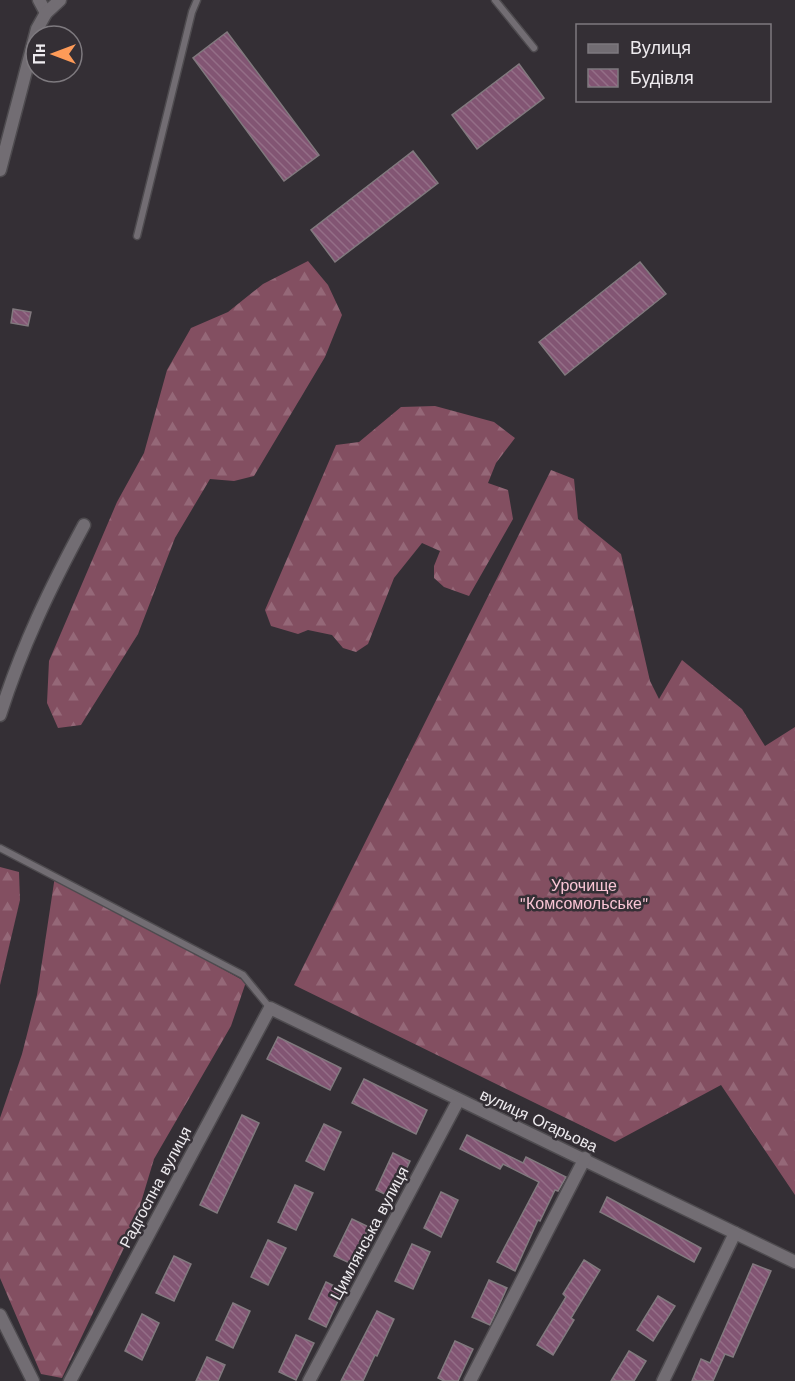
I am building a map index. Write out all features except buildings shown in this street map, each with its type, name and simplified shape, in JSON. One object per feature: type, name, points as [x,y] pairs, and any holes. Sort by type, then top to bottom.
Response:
[{"type":"street","points":[[39,0],[46,13]]},
{"type":"street","points":[[0,170],[28,53],[46,13],[60,0]]},
{"type":"street","points":[[0,715],[18,657],[49,589],[84,525]]},
{"type":"street","name":"вулиця Огарьова","points":[[270,1008],[458,1101],[585,1158],[795,1262]]},
{"type":"street","name":"Радгоспна вулиця","points":[[70,1381],[270,1008]]},
{"type":"street","name":"Цимлянська вулиця","points":[[309,1381],[458,1101]]},
{"type":"street","points":[[470,1381],[585,1158]]},
{"type":"street","points":[[663,1381],[735,1233]]},
{"type":"street","points":[[0,1315],[33,1381]]},
{"type":"lane","points":[[137,236],[197,0]]},
{"type":"lane","points":[[495,0],[534,48]]},
{"type":"lane","points":[[0,848],[243,975],[270,1008]]},
{"type":"green space","points":[[308,261],[328,285],[342,315],[325,357],[254,476],[234,481],[210,479],[175,538],[138,634],[81,725],[58,728],[47,703],[49,661],[117,502],[144,453],[167,370],[191,328],[228,312],[263,284]]},
{"type":"green space","points":[[435,406],[494,422],[515,438],[496,463],[488,483],[508,490],[513,519],[469,596],[444,587],[434,578],[434,566],[440,551],[422,543],[394,578],[368,644],[356,652],[343,648],[332,635],[308,630],[298,634],[271,626],[265,610],[336,445],[359,442],[401,407]]},
{"type":"green space","name":"Урочище \"Комсомольське\"","points":[[551,470],[574,479],[578,519],[621,554],[650,681],[659,699],[682,660],[742,709],[765,746],[795,727],[795,1195],[721,1085],[615,1142],[294,985]]},
{"type":"green space","points":[[0,867],[19,872],[20,900],[0,985]]},
{"type":"green space","points":[[55,876],[246,982],[231,1026],[154,1159],[133,1229],[62,1378],[41,1374],[0,1278],[0,1118],[22,1054],[37,995]]}]
